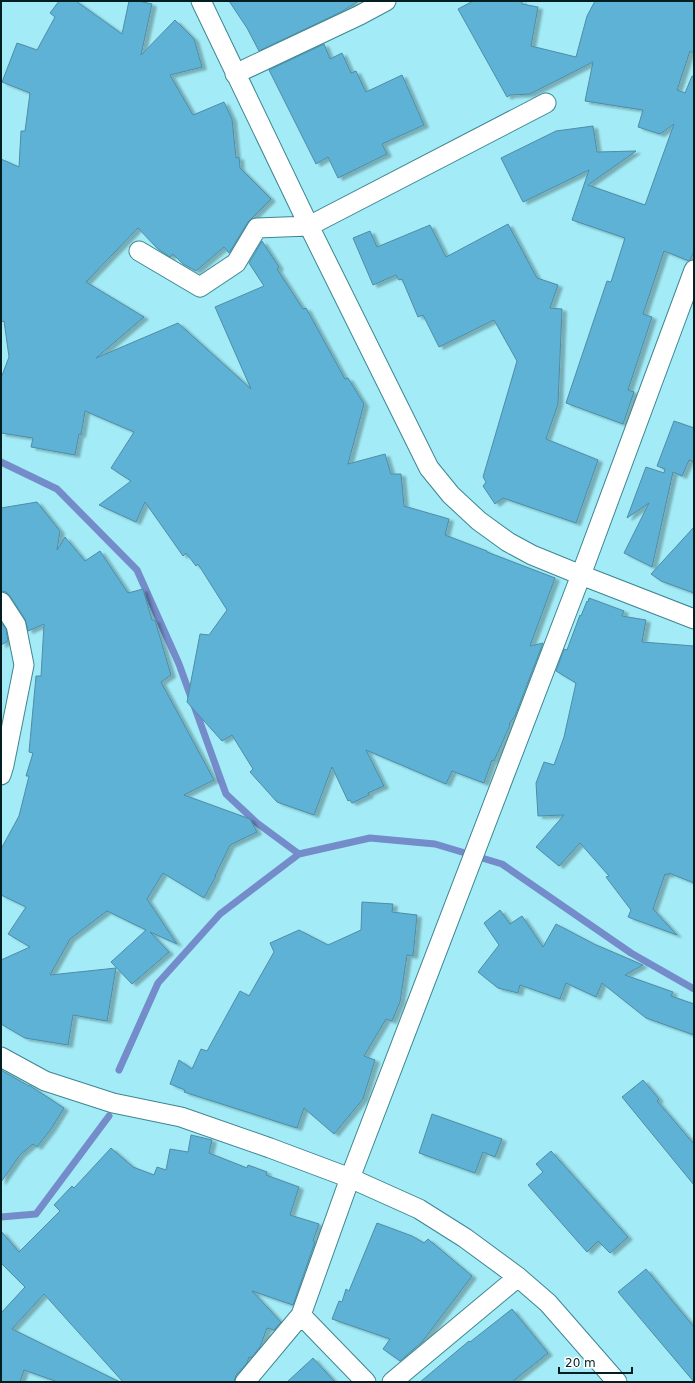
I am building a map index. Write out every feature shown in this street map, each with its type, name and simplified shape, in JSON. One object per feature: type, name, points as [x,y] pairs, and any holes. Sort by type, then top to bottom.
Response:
[{"type":"street","points":[[201,1],[429,468],[451,495],[479,521],[508,542],[532,555],[694,618]]},
{"type":"street","points":[[236,74],[356,8],[386,1]]},
{"type":"street","points":[[139,251],[200,287],[236,263],[257,228],[310,226],[546,103]]},
{"type":"street","points":[[245,1382],[301,1314],[350,1178],[581,575],[694,270]]},
{"type":"street","points":[[1,602],[16,625],[24,665],[1,775]]},
{"type":"street","points":[[1,1057],[45,1081],[113,1103],[180,1117],[270,1148],[350,1178],[419,1209],[465,1238],[518,1277],[548,1303],[617,1382]]},
{"type":"street","points":[[392,1382],[518,1277]]},
{"type":"street","points":[[301,1314],[366,1382]]},
{"type":"building","points":[[59,1],[76,1],[122,34],[129,1],[139,1],[152,4],[141,55],[175,20],[194,39],[202,67],[170,75],[193,115],[224,102],[232,119],[236,158],[239,157],[240,168],[271,199],[248,222],[229,253],[224,247],[196,271],[183,264],[173,254],[170,257],[158,249],[138,228],[86,282],[144,317],[96,358],[178,323],[251,389],[215,307],[264,286],[249,263],[262,241],[279,267],[277,269],[303,309],[306,308],[345,379],[348,378],[364,404],[348,464],[385,454],[391,474],[401,474],[404,506],[449,519],[445,535],[555,578],[530,646],[543,643],[515,716],[509,724],[510,725],[494,761],[492,760],[484,783],[452,771],[446,784],[366,750],[384,786],[368,793],[369,795],[352,803],[350,800],[348,801],[332,767],[314,815],[277,802],[250,772],[253,769],[232,735],[222,741],[187,702],[200,634],[209,635],[227,610],[198,564],[196,566],[186,553],[183,556],[145,502],[136,522],[99,505],[131,481],[111,468],[134,432],[85,411],[81,435],[79,434],[75,455],[31,447],[33,438],[1,433],[1,378],[9,357],[4,321],[1,322],[1,159],[19,167],[21,131],[25,131],[30,93],[2,82],[17,43],[37,50],[55,17],[50,13]]},
{"type":"building","points":[[229,1],[359,1],[341,12],[259,51],[247,28]]},
{"type":"building","points":[[473,1],[522,1],[522,4],[538,7],[531,46],[576,57],[587,16],[595,1],[694,1],[694,53],[690,51],[677,90],[685,93],[692,76],[694,77],[694,251],[689,261],[664,251],[643,314],[652,317],[628,390],[634,392],[623,424],[566,403],[607,281],[611,282],[625,238],[572,220],[589,170],[523,202],[501,158],[556,131],[593,126],[597,152],[636,151],[588,185],[645,205],[674,124],[660,134],[638,127],[643,110],[585,101],[593,62],[530,94],[510,95],[507,97],[458,9]]},
{"type":"building","points":[[324,44],[330,59],[342,53],[351,73],[356,71],[366,92],[402,75],[424,125],[382,144],[387,154],[338,178],[328,157],[316,164],[269,70]]},
{"type":"building","points":[[508,224],[537,278],[558,285],[550,308],[562,309],[558,404],[546,439],[598,460],[576,523],[503,498],[495,504],[483,486],[486,482],[483,477],[517,361],[494,320],[439,347],[423,315],[418,317],[402,279],[399,280],[396,275],[373,285],[353,238],[370,231],[377,247],[430,225],[446,257]]},
{"type":"building","points":[[674,421],[694,428],[694,462],[689,460],[682,476],[673,472],[652,567],[624,553],[649,503],[627,518],[646,467],[664,473],[665,469],[657,466]]},
{"type":"building","points":[[37,502],[60,531],[57,550],[65,537],[85,561],[100,551],[128,593],[143,589],[152,620],[155,620],[171,675],[161,682],[214,780],[184,795],[250,819],[257,832],[230,845],[204,898],[163,873],[147,899],[177,944],[150,932],[169,952],[132,984],[111,962],[146,930],[107,911],[70,939],[50,975],[116,968],[107,1021],[73,1015],[68,1045],[25,1038],[1,1024],[1,960],[30,947],[8,934],[26,907],[1,895],[1,849],[19,816],[29,776],[26,776],[33,753],[29,752],[36,676],[41,676],[44,624],[28,631],[25,619],[10,596],[6,592],[1,591],[1,508]]},
{"type":"building","points":[[694,527],[694,593],[661,581],[651,574]]},
{"type":"building","points":[[589,598],[624,611],[622,616],[646,620],[642,642],[694,646],[694,883],[669,873],[669,875],[665,874],[653,909],[677,935],[628,917],[631,910],[606,877],[609,876],[580,843],[559,866],[536,847],[564,815],[538,816],[536,783],[544,762],[554,765],[564,737],[576,683],[556,671],[564,649],[567,650],[580,615],[581,616]]},
{"type":"building","points":[[1,622],[6,629],[8,641],[1,645]]},
{"type":"building","points":[[362,902],[393,904],[392,912],[417,915],[413,956],[407,955],[400,1002],[392,1021],[386,1019],[364,1056],[375,1060],[363,1099],[334,1134],[304,1108],[297,1128],[184,1092],[185,1090],[170,1084],[179,1060],[192,1069],[201,1049],[207,1051],[240,991],[249,996],[274,952],[270,943],[299,930],[328,945],[361,930]]},
{"type":"building","points":[[500,910],[510,924],[522,916],[543,947],[556,924],[594,944],[643,965],[625,975],[673,992],[671,996],[694,1004],[694,1035],[646,1018],[602,983],[596,997],[566,983],[560,999],[520,985],[518,993],[498,988],[478,972],[499,945],[484,923]]},
{"type":"building","points":[[1,1070],[29,1085],[64,1108],[51,1129],[37,1147],[33,1144],[20,1155],[1,1182]]},
{"type":"building","points":[[643,1080],[659,1099],[657,1101],[694,1144],[694,1185],[622,1097]]},
{"type":"building","points":[[432,1114],[502,1139],[495,1157],[483,1152],[475,1173],[419,1153]]},
{"type":"building","points":[[191,1135],[212,1140],[209,1153],[247,1168],[248,1165],[267,1172],[266,1175],[299,1187],[290,1215],[319,1224],[313,1241],[315,1242],[293,1305],[252,1291],[281,1322],[274,1330],[267,1328],[260,1347],[251,1358],[249,1357],[247,1363],[236,1375],[234,1382],[123,1382],[44,1294],[12,1329],[120,1382],[58,1382],[24,1370],[20,1382],[1,1382],[1,1313],[25,1287],[1,1263],[1,1231],[19,1252],[60,1211],[54,1205],[72,1186],[74,1188],[111,1148],[133,1167],[154,1175],[157,1167],[166,1170],[170,1149],[188,1152]]},
{"type":"building","points":[[551,1151],[628,1237],[610,1253],[598,1241],[587,1252],[528,1185],[543,1172],[536,1164]]},
{"type":"building","points":[[377,1223],[412,1236],[424,1243],[428,1239],[472,1276],[422,1342],[400,1361],[383,1349],[390,1339],[332,1319],[339,1301],[342,1302],[346,1289],[349,1291]]},
{"type":"building","points":[[646,1269],[694,1327],[694,1382],[618,1292]]},
{"type":"building","points":[[512,1309],[548,1353],[512,1382],[420,1382],[469,1341],[470,1342]]},
{"type":"building","points":[[313,1358],[335,1382],[287,1382]]},
{"type":"waterway","points":[[1,462],[57,489],[137,570],[179,664],[226,794],[257,823],[299,854]]},
{"type":"waterway","points":[[119,1070],[158,983],[220,914],[299,854],[370,838],[435,844],[502,864],[631,953],[694,989]]},
{"type":"waterway","points":[[1,1217],[36,1214],[109,1116]]}]
